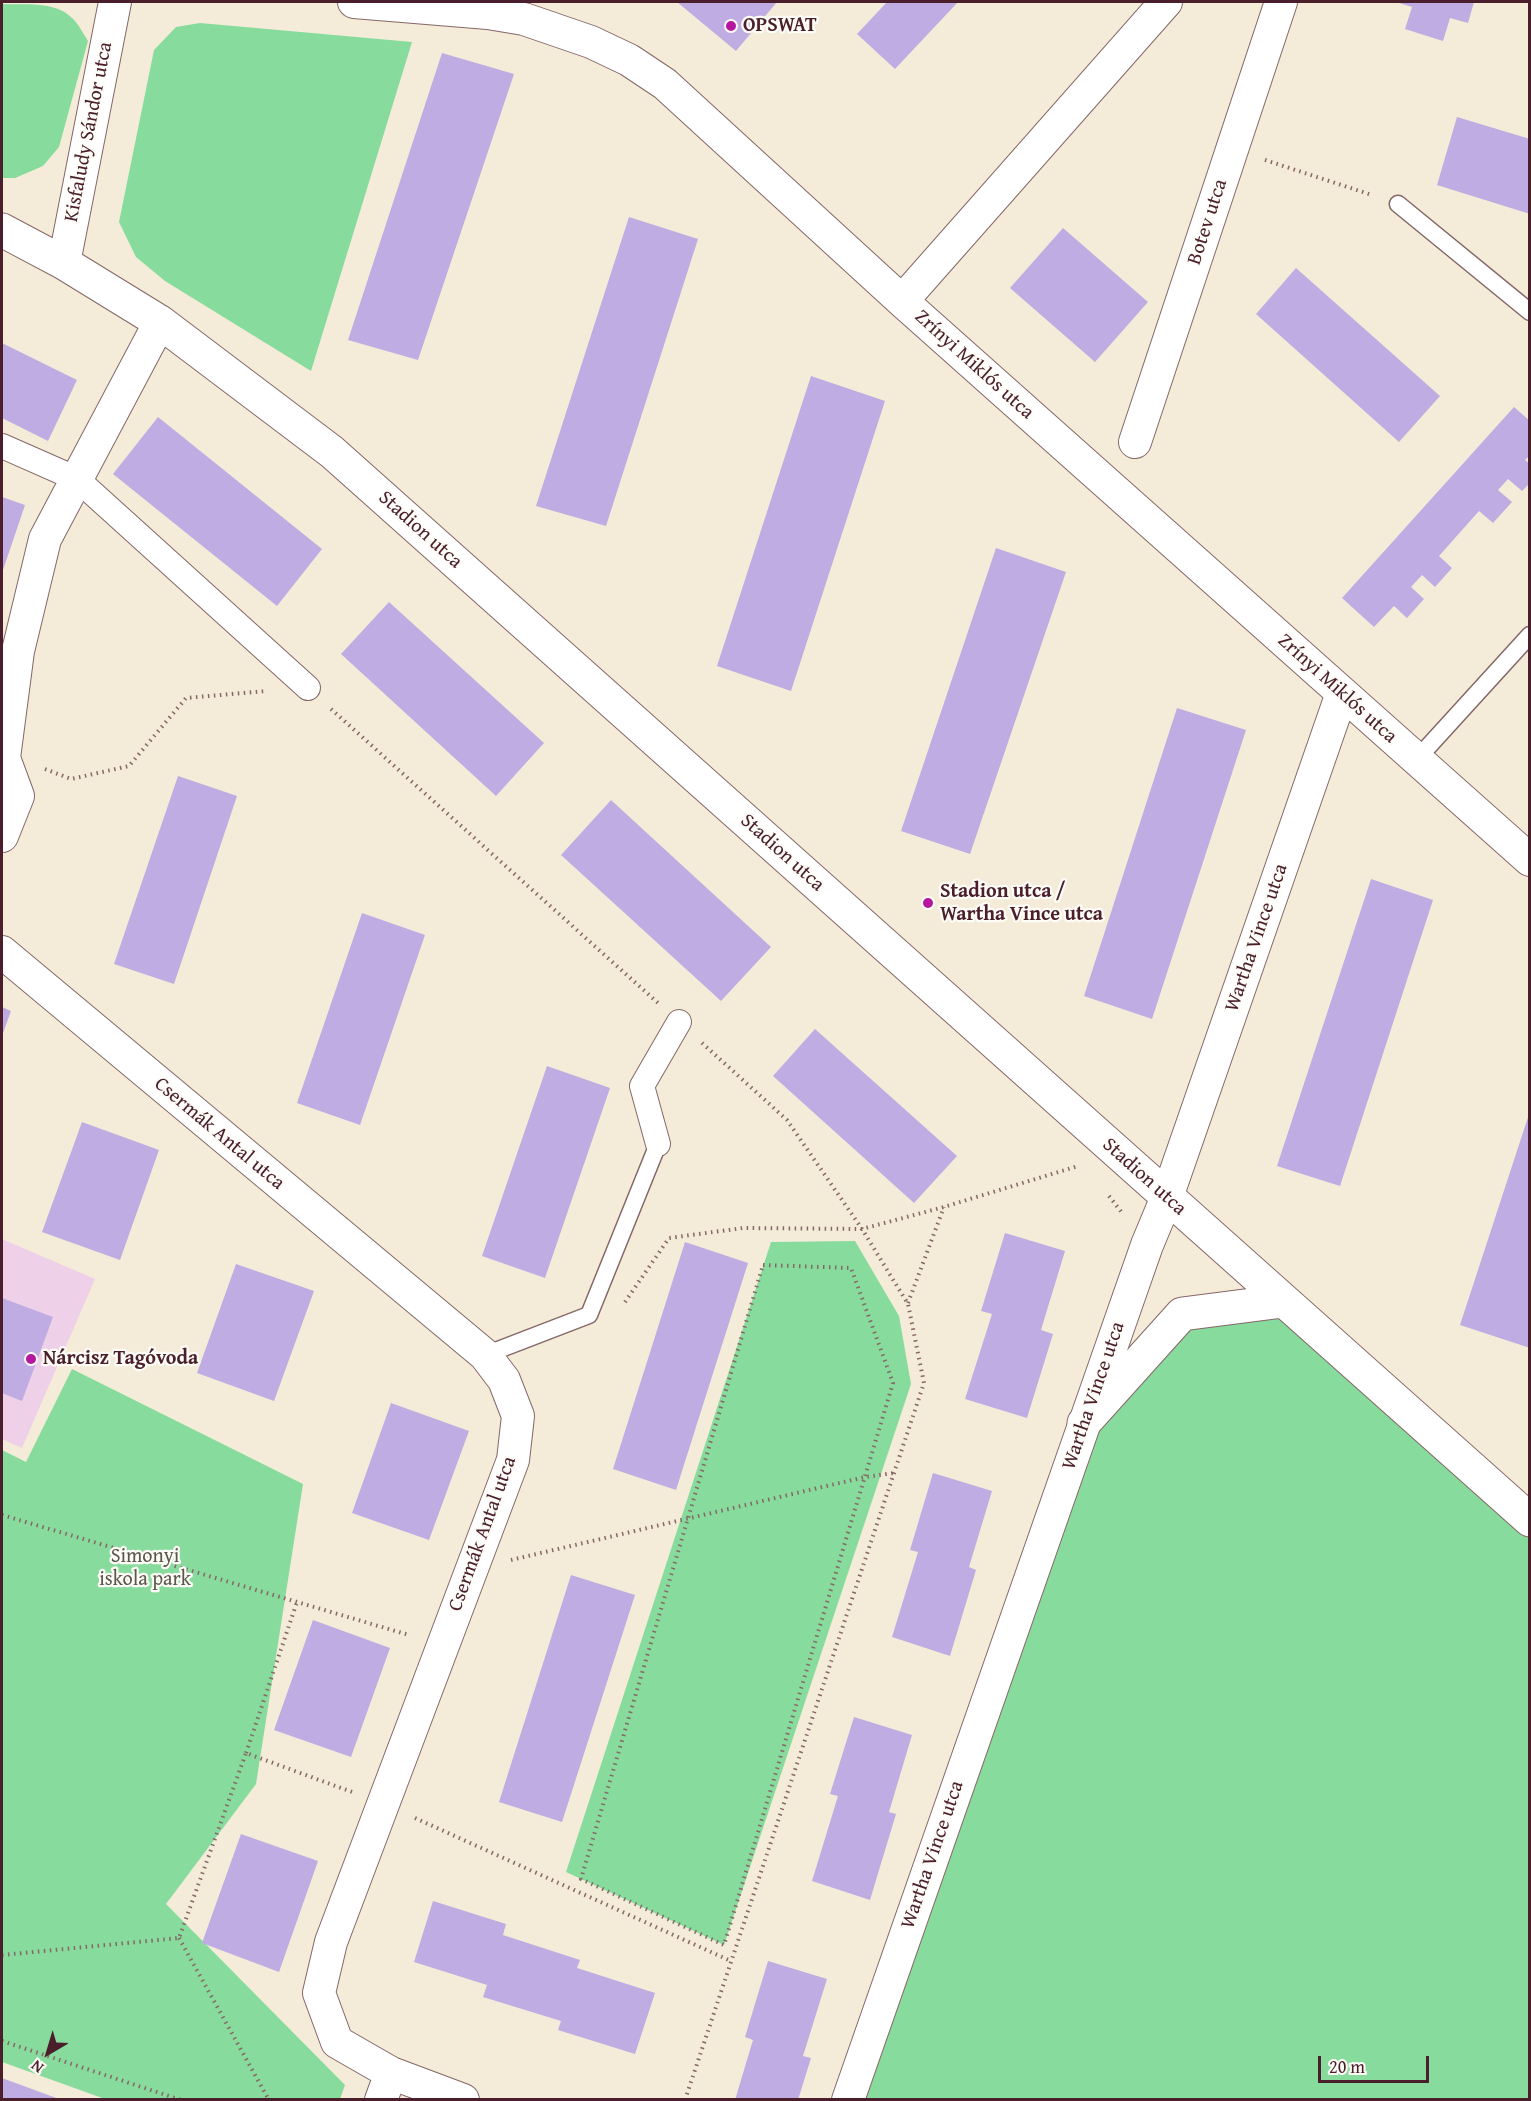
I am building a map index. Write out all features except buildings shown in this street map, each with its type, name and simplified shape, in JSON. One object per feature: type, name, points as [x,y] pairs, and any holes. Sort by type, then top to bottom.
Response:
[{"type":"street","name":"Kisfaludy Sándor utca","points":[[64,263],[115,2]]},
{"type":"street","name":"Zrínyi Miklós utca","points":[[354,2],[488,13],[527,10],[629,60],[665,84],[902,301],[1530,860]]},
{"type":"street","points":[[902,301],[1166,2]]},
{"type":"street","name":"Botev utca","points":[[1135,442],[1281,2]]},
{"type":"street","name":"Stadion utca","points":[[2,230],[64,263],[160,322],[332,452],[1530,1520]]},
{"type":"street","points":[[2,836],[18,796],[4,758],[18,651],[45,539],[160,322]]},
{"type":"street","points":[[2,446],[77,479],[308,688]]},
{"type":"street","name":"Wartha Vince utca","points":[[848,2100],[1084,1423],[1147,1245],[1167,1197],[1342,693]]},
{"type":"street","name":"Csermák Antal utca","points":[[2,952],[485,1355],[504,1380],[519,1416],[513,1460],[331,1942],[319,1993],[337,2042],[386,2086],[463,2100]]},
{"type":"street","points":[[658,1144],[642,1086],[679,1022]]},
{"type":"street","points":[[1084,1423],[1182,1314],[1283,1301]]},
{"type":"lane","points":[[1398,204],[1530,312]]},
{"type":"lane","points":[[1416,759],[1530,635]]},
{"type":"lane","points":[[485,1355],[589,1315],[658,1144]]},
{"type":"path","points":[[1232,149],[1398,204]]},
{"type":"path","points":[[5,754],[71,779],[129,766],[186,698],[308,688],[788,1120],[862,1229],[908,1304],[924,1383],[685,2100]]},
{"type":"path","points":[[589,1315],[627,1301],[669,1238],[743,1228],[862,1229],[944,1208],[1085,1164]]},
{"type":"path","points":[[1106,1191],[1147,1245]]},
{"type":"path","points":[[908,1304],[944,1208]]},
{"type":"path","points":[[763,1265],[851,1268],[893,1383],[724,1945],[581,1879],[688,1519],[763,1265]]},
{"type":"path","points":[[471,1570],[865,1477],[894,1473]]},
{"type":"path","points":[[2,1515],[442,1645]]},
{"type":"path","points":[[246,1753],[297,1602]]},
{"type":"path","points":[[179,1938],[269,2100]]},
{"type":"path","points":[[2,2041],[181,2100]]},
{"type":"shaded area","name":"Nárcisz Tagóvoda","points":[[2,1239],[95,1279],[22,1448],[2,1439]]},
{"type":"green space","points":[[2,4],[41,5],[60,10],[75,21],[88,41],[59,147],[43,166],[15,178],[2,178]]},
{"type":"green space","points":[[200,23],[412,42],[311,371],[165,281],[136,257],[119,222],[154,50],[176,27]]},
{"type":"green space","points":[[855,1241],[899,1316],[911,1384],[724,1945],[566,1872],[771,1242]]},
{"type":"green space","points":[[1283,1301],[1529,1520],[1529,2099],[848,2100],[1084,1423],[1182,1314]]},
{"type":"green space","name":"Simonyi iskola park","points":[[72,1369],[303,1484],[256,1784],[166,1904],[345,2085],[340,2099],[105,2099],[2,2062],[2,1450],[26,1462]]},
{"type":"place","name":"OPSWAT","points":[[731,26]]},
{"type":"place","name":"Stadion utca / Wartha Vince utca","points":[[928,903]]},
{"type":"place","name":"Nárcisz Tagóvoda","points":[[31,1359]]}]
